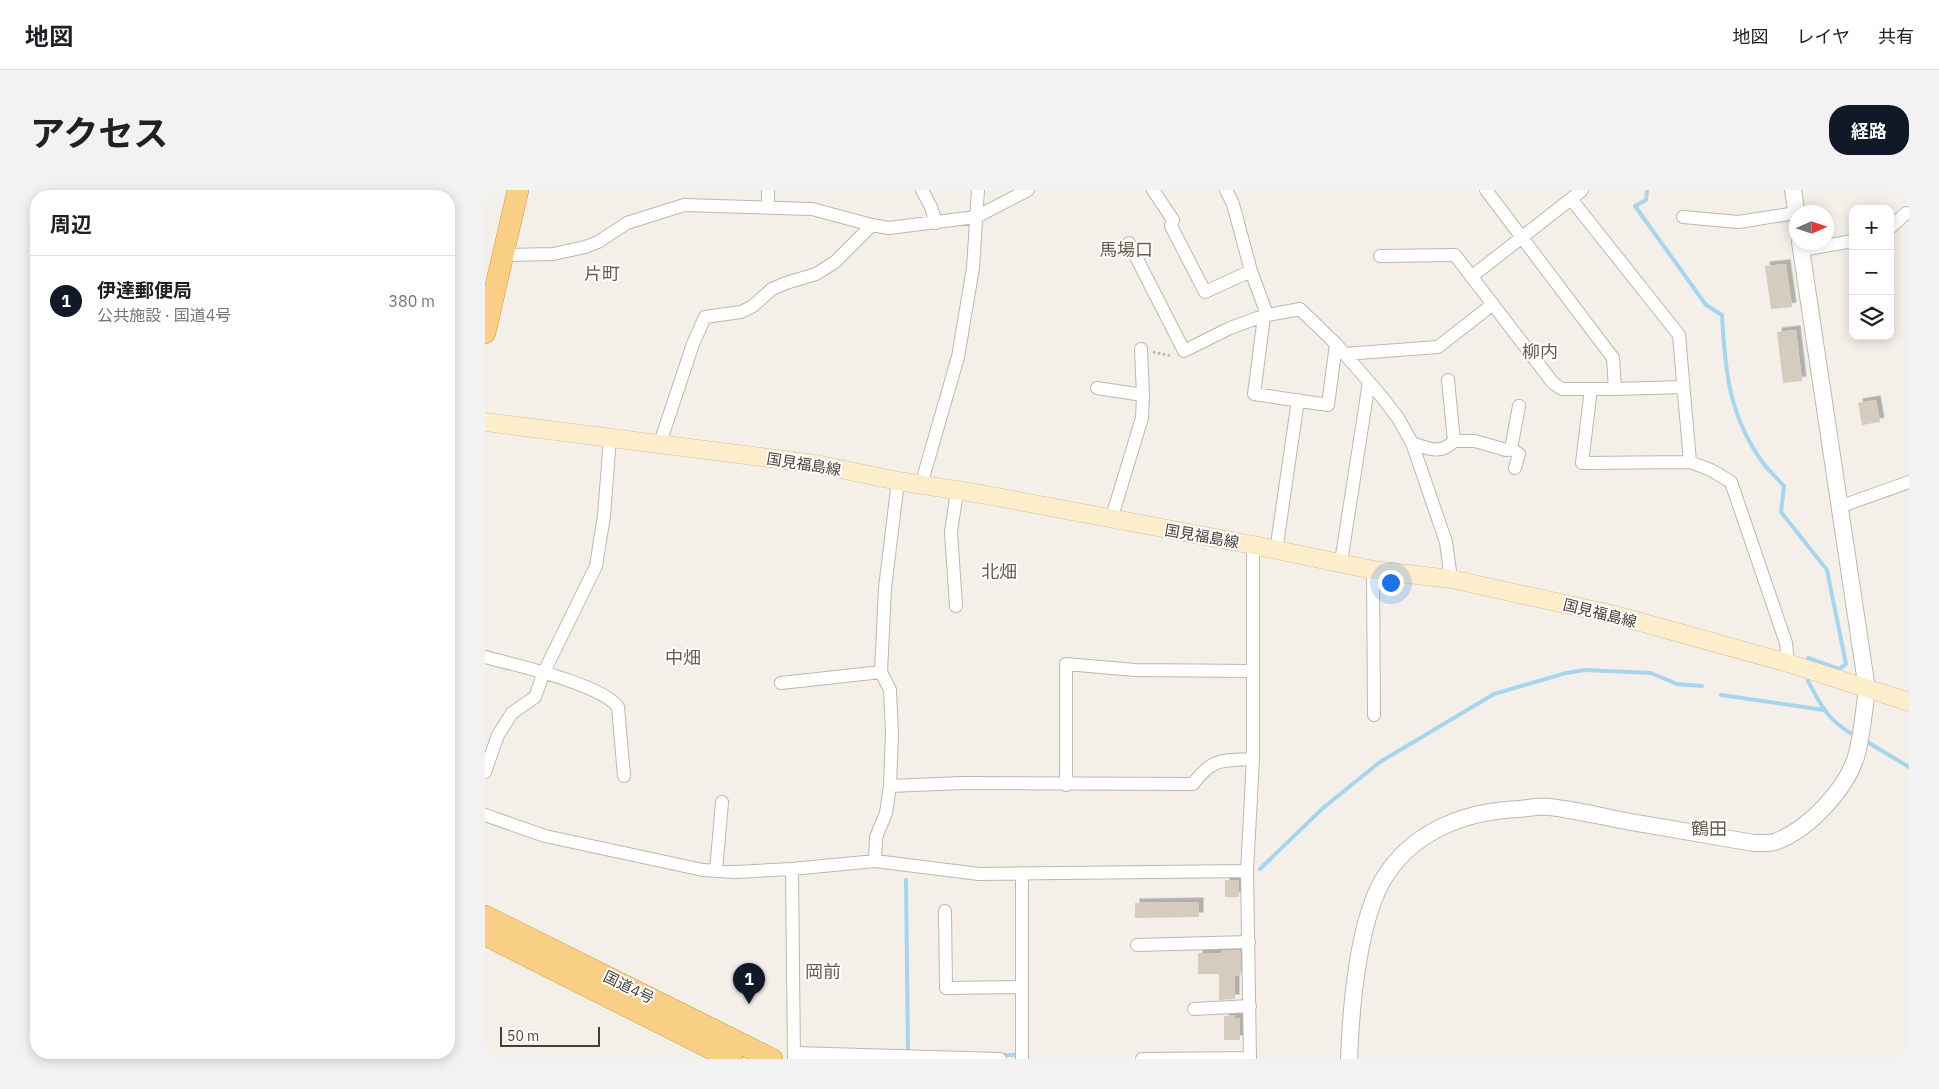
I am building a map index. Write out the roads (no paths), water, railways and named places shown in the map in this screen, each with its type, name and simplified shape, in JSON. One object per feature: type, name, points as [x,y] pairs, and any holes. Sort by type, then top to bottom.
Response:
[{"type":"highway","points":[[485,333],[518,190]]},
{"type":"highway","name":"国道4号","points":[[485,916],[772,1059]]},
{"type":"highway","name":"国道4号","points":[[485,935],[731,1059]]},
{"type":"main road","name":"国見福島線","points":[[485,422],[816,464],[1341,562],[1373,570],[1451,579],[1615,615],[1788,663],[1909,702]]},
{"type":"street","points":[[768,190],[768,207]]},
{"type":"street","points":[[922,190],[931,207],[936,223]]},
{"type":"street","points":[[921,485],[958,357],[973,268],[978,190]]},
{"type":"street","points":[[503,256],[553,254],[585,247],[597,242],[627,223],[684,205],[812,208],[889,228],[976,217],[1028,190]]},
{"type":"street","points":[[1153,190],[1173,220],[1171,226],[1205,292],[1251,271]]},
{"type":"street","points":[[1226,190],[1233,204],[1251,271],[1265,309],[1254,394],[1328,405],[1340,349]]},
{"type":"street","points":[[1486,190],[1613,358],[1615,389]]},
{"type":"street","points":[[1471,277],[1582,190]]},
{"type":"street","points":[[1793,190],[1795,205]]},
{"type":"street","points":[[1571,199],[1679,335],[1690,462]]},
{"type":"street","points":[[1894,224],[1906,214]]},
{"type":"street","points":[[1683,217],[1738,222],[1789,215]]},
{"type":"street","points":[[660,443],[693,344],[705,317],[741,312],[753,306],[772,289],[817,274],[835,262],[872,225]]},
{"type":"street","points":[[1834,243],[1849,241]]},
{"type":"street","points":[[1129,243],[1184,351],[1230,328],[1263,316],[1300,309],[1340,349],[1398,418],[1412,443],[1446,542],[1451,579]]},
{"type":"street","points":[[1349,1059],[1355,990],[1367,921],[1378,890],[1387,872],[1417,840],[1456,820],[1479,814],[1512,809],[1548,807],[1754,843],[1775,842],[1794,834],[1812,819],[1842,784],[1856,757],[1867,689],[1802,250]]},
{"type":"street","points":[[1380,256],[1455,255],[1553,383],[1562,389],[1683,388]]},
{"type":"street","points":[[1340,349],[1438,346],[1493,304]]},
{"type":"street","points":[[1111,520],[1142,418],[1141,349]]},
{"type":"street","points":[[1412,443],[1432,450],[1447,448],[1454,440],[1448,380]]},
{"type":"street","points":[[1341,562],[1369,382]]},
{"type":"street","points":[[1097,388],[1143,395]]},
{"type":"street","points":[[1591,389],[1582,464],[1690,462],[1711,470],[1731,482],[1786,643],[1788,663]]},
{"type":"street","points":[[1276,551],[1298,400]]},
{"type":"street","points":[[1511,449],[1519,406]]},
{"type":"street","points":[[485,772],[497,735],[512,713],[535,696],[544,672],[596,566],[604,516],[610,438]]},
{"type":"street","points":[[1454,440],[1475,441],[1506,450],[1511,449],[1519,454],[1515,468]]},
{"type":"street","points":[[875,861],[876,837],[886,813],[890,786],[892,733],[890,690],[881,672],[885,588],[899,481]]},
{"type":"street","points":[[1839,507],[1909,482]]},
{"type":"street","points":[[956,606],[951,532],[957,491]]},
{"type":"street","points":[[1142,1059],[1251,1058],[1247,871],[1253,760],[1253,546]]},
{"type":"street","points":[[1373,570],[1373,715]]},
{"type":"street","points":[[485,657],[544,672],[591,690],[614,702],[618,707],[624,776]]},
{"type":"street","points":[[1066,785],[1066,664],[1135,670],[1253,670]]},
{"type":"street","points":[[781,683],[881,672]]},
{"type":"street","points":[[890,786],[962,783],[1066,785],[1193,784],[1204,771],[1219,761],[1253,760]]},
{"type":"street","points":[[716,871],[722,802]]},
{"type":"street","points":[[485,815],[545,836],[703,870],[716,871],[792,869],[875,861],[979,874],[1247,871]]},
{"type":"street","points":[[792,869],[794,1056],[1000,1059]]},
{"type":"street","points":[[1022,874],[1022,1056]]},
{"type":"street","points":[[945,911],[945,988],[1022,987]]},
{"type":"street","points":[[1137,944],[1249,942]]},
{"type":"street","points":[[1194,1009],[1250,1006]]},
{"type":"waterway","points":[[1647,190],[1646,200],[1635,206],[1706,305],[1722,315],[1727,374],[1736,410],[1743,428],[1763,463],[1784,486],[1781,512],[1827,570],[1846,664],[1839,669],[1808,658]]},
{"type":"waterway","points":[[1260,869],[1323,808],[1380,762],[1494,694],[1566,673],[1585,670],[1651,673],[1677,684],[1702,686]]},
{"type":"waterway","points":[[1808,681],[1832,719],[1855,736]]},
{"type":"waterway","points":[[1721,695],[1824,710]]},
{"type":"waterway","points":[[1864,740],[1909,767]]},
{"type":"waterway","points":[[906,880],[908,1053]]},
{"type":"waterway","points":[[1001,1055],[1019,1055]]},
{"type":"place","name":"伊達郵便局","points":[[749,1004]]},
{"type":"district","name":"馬場口","points":[[1126,249]]},
{"type":"district","name":"片町","points":[[602,273]]},
{"type":"district","name":"柳内","points":[[1540,351]]},
{"type":"district","name":"北畑","points":[[999,571]]},
{"type":"district","name":"中畑","points":[[683,657]]},
{"type":"district","name":"鶴田","points":[[1709,828]]},
{"type":"district","name":"岡前","points":[[823,971]]}]
